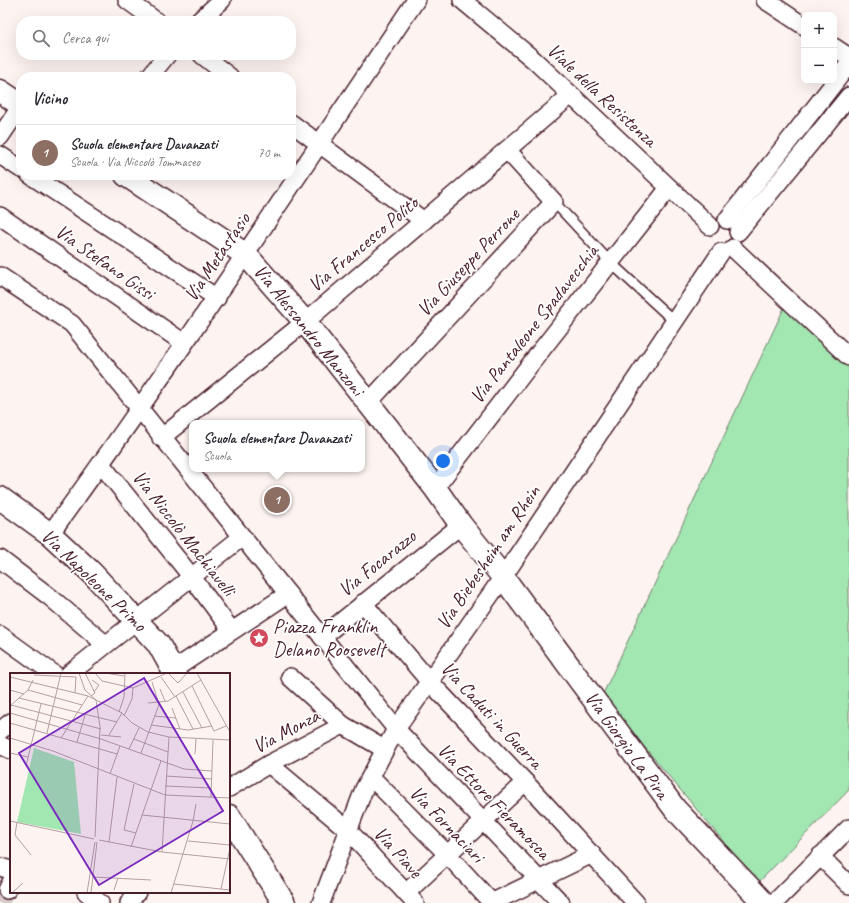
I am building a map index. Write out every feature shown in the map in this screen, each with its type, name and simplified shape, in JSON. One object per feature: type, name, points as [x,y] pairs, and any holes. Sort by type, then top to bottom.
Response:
[{"type":"street","points":[[127,0],[149,16]]},
{"type":"street","points":[[204,16],[222,0]]},
{"type":"street","name":"Via Metastasio","points":[[296,178],[416,0]]},
{"type":"street","name":"Viale della Resistenza","points":[[462,0],[534,60],[710,226]]},
{"type":"street","points":[[766,0],[801,24]]},
{"type":"street","points":[[836,48],[849,57]]},
{"type":"street","points":[[153,72],[163,60]]},
{"type":"street","points":[[208,60],[224,72]]},
{"type":"street","points":[[732,226],[849,64]]},
{"type":"street","points":[[0,92],[16,102]]},
{"type":"street","name":"Via Francesco Polito","points":[[161,438],[305,322],[571,96]]},
{"type":"street","points":[[732,226],[849,96]]},
{"type":"street","points":[[0,137],[16,113]]},
{"type":"street","points":[[296,127],[424,222]]},
{"type":"street","points":[[508,150],[554,202]]},
{"type":"street","points":[[0,155],[16,166]]},
{"type":"street","points":[[38,180],[217,298]]},
{"type":"street","name":"Via Alessandro Manzoni","points":[[134,180],[246,255],[305,322],[435,488],[461,525],[503,577]]},
{"type":"street","name":"Via Metastasio","points":[[50,534],[217,298],[295,180]]},
{"type":"street","name":"Via Pantaleone Spadavecchia","points":[[435,488],[669,188]]},
{"type":"street","name":"Via Giuseppe Perrone","points":[[368,402],[554,202]]},
{"type":"street","name":"Via Stefano Gissi","points":[[0,216],[184,344]]},
{"type":"street","points":[[727,250],[738,241],[732,226],[717,221],[710,226],[707,234],[708,242],[713,248],[727,250],[849,357]]},
{"type":"street","name":"Via Biebesheim am Rhein","points":[[320,903],[348,830],[371,776],[384,749],[396,729],[503,577],[674,321],[727,250]]},
{"type":"street","name":"Via Ettore Fieramosca","points":[[0,276],[72,324],[161,438],[396,729],[561,903]]},
{"type":"street","name":"Via Niccolò Machiavelli","points":[[101,464],[191,576],[232,630]]},
{"type":"street","name":"Via Napoleone Primo","points":[[0,498],[50,534],[91,572],[138,621],[158,645],[174,672]]},
{"type":"street","name":"Via Focarazzo","points":[[322,637],[461,525]]},
{"type":"street","points":[[70,673],[105,644],[138,621],[191,576],[242,537]]},
{"type":"street","points":[[0,559],[50,597],[105,644]]},
{"type":"street","name":"Via Giorgio La Pira","points":[[503,577],[674,809],[764,903]]},
{"type":"street","points":[[174,672],[232,630],[288,594]]},
{"type":"street","name":"Via Caduti in Guerra","points":[[363,603],[429,681],[525,782],[636,903]]},
{"type":"street","points":[[0,635],[53,673]]},
{"type":"street","points":[[290,677],[343,725],[384,749]]},
{"type":"street","points":[[0,731],[10,723]]},
{"type":"street","name":"Via Monza","points":[[230,787],[269,764],[343,725]]},
{"type":"street","points":[[0,745],[10,750]]},
{"type":"street","name":"Via Piave","points":[[269,764],[348,830],[410,898]]},
{"type":"street","name":"Via Fornaciari","points":[[371,776],[447,854],[491,903]]},
{"type":"street","points":[[410,898],[447,854],[525,782]]},
{"type":"street","points":[[230,818],[284,903]]},
{"type":"street","points":[[774,903],[849,828]]},
{"type":"street","points":[[491,903],[592,854]]},
{"type":"street","points":[[820,856],[849,885]]},
{"type":"street","points":[[0,867],[10,870]]},
{"type":"street","points":[[87,893],[100,903]]},
{"type":"street","points":[[129,903],[136,893]]},
{"type":"lane","points":[[554,202],[610,262],[674,321]]},
{"type":"green space","points":[[784,308],[849,367],[849,790],[758,883],[602,696]]},
{"type":"tunnel","points":[[0,903],[7,890]]},
{"type":"place","name":"Scuola elementare Davanzati","points":[[277,500]]},
{"type":"place","name":"Piazza Franklin Delano Roosevelt","points":[[259,638]]}]
